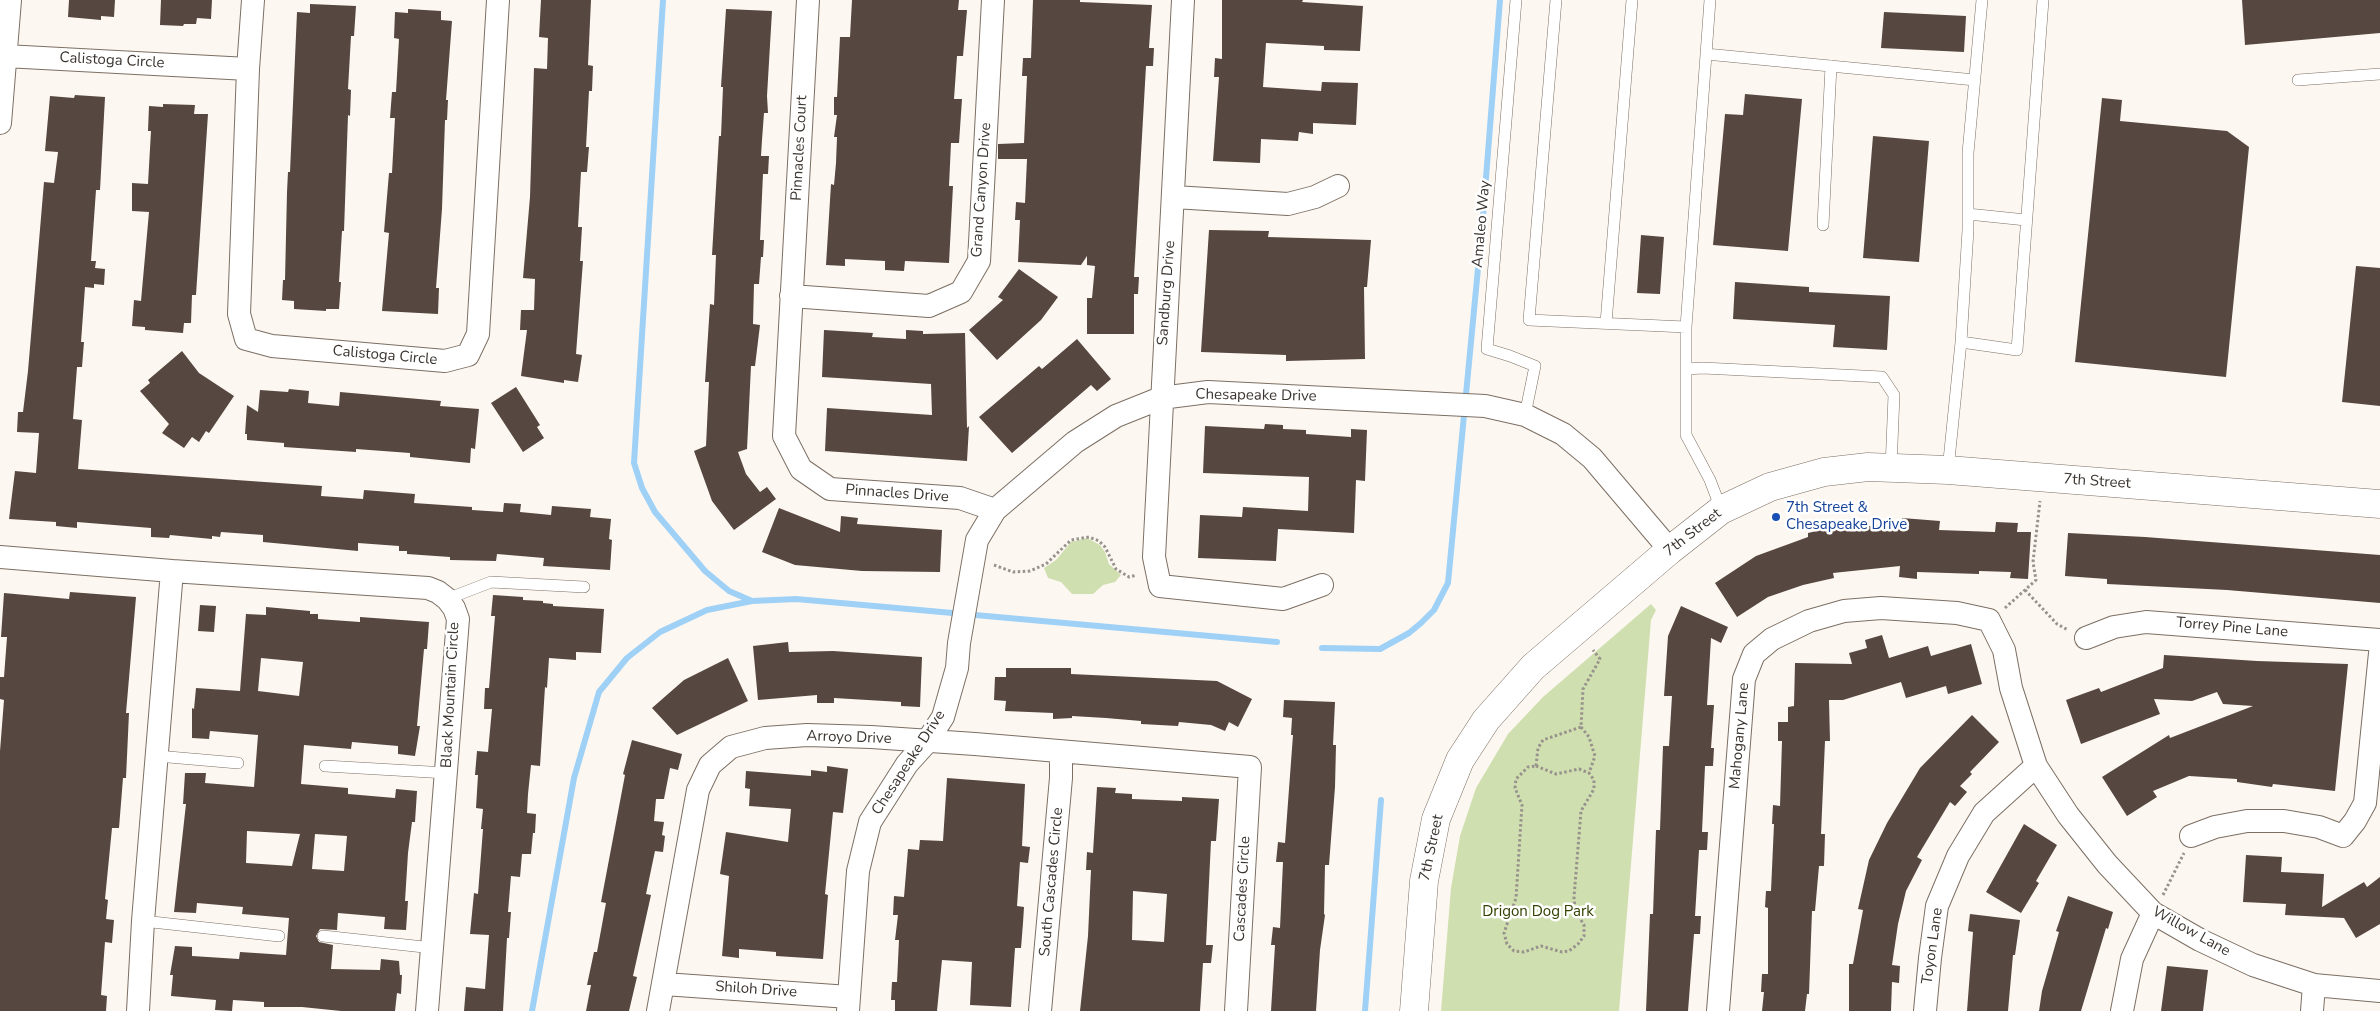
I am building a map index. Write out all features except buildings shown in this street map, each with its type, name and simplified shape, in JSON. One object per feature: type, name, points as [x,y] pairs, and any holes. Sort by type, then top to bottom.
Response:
[{"type":"street","points":[[0,123],[10,0]]},
{"type":"street","name":"Calistoga Circle","points":[[253,0],[248,68],[239,314],[246,338],[272,346],[445,361],[468,355],[478,334],[498,0]]},
{"type":"street","name":"Pinnacles Court","points":[[791,296],[808,0]]},
{"type":"street","name":"Grand Canyon Drive","points":[[791,296],[929,306],[961,292],[979,261],[993,0]]},
{"type":"street","name":"Sandburg Drive","points":[[1158,578],[1154,557],[1183,0]]},
{"type":"street","name":"Calistoga Circle","points":[[5,56],[248,68]]},
{"type":"street","points":[[1174,197],[1288,204],[1315,198],[1338,186]]},
{"type":"street","name":"Pinnacles Drive","points":[[791,296],[784,436],[801,469],[830,489],[960,498],[995,510]]},
{"type":"street","name":"Chesapeake Drive","points":[[848,1004],[858,871],[870,822],[907,764],[926,743],[943,717],[957,668],[959,642],[977,540],[995,510],[1075,442],[1116,416],[1161,398],[1208,392],[1485,406],[1525,415],[1563,434],[1592,458],[1670,550]]},
{"type":"street","name":"7th Street","points":[[1414,1011],[1424,881],[1436,819],[1460,760],[1486,720],[1533,667],[1670,550],[1721,510],[1770,487],[1824,472],[1868,467],[1948,470],[2380,504]]},
{"type":"street","points":[[0,557],[172,572],[428,588],[438,592],[447,599]]},
{"type":"street","points":[[138,1011],[143,921],[172,572]]},
{"type":"street","points":[[1158,578],[1283,599],[1322,585]]},
{"type":"street","name":"Black Mountain Circle","points":[[427,1011],[458,620],[454,608],[447,599]]},
{"type":"street","name":"Mahogany Lane","points":[[1718,1011],[1744,680],[1754,654],[1772,638],[1808,621],[1844,611],[1881,608],[1957,614],[1989,620]]},
{"type":"street","points":[[1989,620],[2004,650],[2011,688],[2036,766]]},
{"type":"street","name":"Torrey Pine Lane","points":[[2086,638],[2114,627],[2146,622],[2380,640]]},
{"type":"street","points":[[2191,836],[2215,827],[2247,821],[2284,821],[2319,827],[2343,836],[2355,821],[2365,802],[2380,653]]},
{"type":"street","name":"Arroyo Drive","points":[[658,1011],[698,790],[710,765],[731,747],[765,738],[807,735],[871,737],[926,743],[975,744],[1061,753],[1250,767]]},
{"type":"street","name":"South Cascades Circle","points":[[1040,1011],[1062,778],[1061,753]]},
{"type":"street","name":"Willow Lane","points":[[2036,766],[2068,815],[2096,850],[2153,913],[2200,940],[2253,964],[2314,985],[2380,991]]},
{"type":"street","name":"Toyon Lane","points":[[1925,1011],[1937,906],[1958,856],[1984,813],[2036,766]]},
{"type":"street","name":"Cascades Circle","points":[[1236,1011],[1250,767]]},
{"type":"street","points":[[2122,1011],[2132,959],[2153,913]]},
{"type":"street","name":"Shiloh Drive","points":[[664,984],[848,1004]]},
{"type":"street","points":[[2312,1011],[2314,985]]},
{"type":"lane","name":"Amaleo Way","points":[[1516,0],[1486,350],[1510,356],[1535,366],[1525,415]]},
{"type":"lane","points":[[1556,0],[1529,320],[1686,327]]},
{"type":"lane","points":[[1606,323],[1632,0]]},
{"type":"lane","points":[[1710,0],[1686,327],[1686,435],[1710,480],[1721,510]]},
{"type":"lane","points":[[1948,470],[1961,342],[1968,214],[1968,153],[1982,0]]},
{"type":"lane","points":[[1961,342],[2017,350],[2043,0]]},
{"type":"lane","points":[[1706,54],[1975,80]]},
{"type":"lane","points":[[1822,225],[1831,66]]},
{"type":"lane","points":[[2298,80],[2380,74]]},
{"type":"lane","points":[[1968,214],[2026,220]]},
{"type":"lane","points":[[1686,369],[1703,368],[1882,377],[1894,395],[1891,468]]},
{"type":"lane","points":[[447,599],[491,582],[584,587]]},
{"type":"lane","points":[[157,756],[238,763]]},
{"type":"lane","points":[[325,766],[447,773]]},
{"type":"lane","points":[[143,921],[279,936]]},
{"type":"lane","points":[[323,936],[433,948]]},
{"type":"path","points":[[1989,620],[2009,606],[2036,580],[2033,562],[2042,478]]},
{"type":"path","points":[[974,556],[1006,570],[1021,572],[1046,564],[1071,540],[1089,537],[1099,541],[1105,547],[1112,563],[1122,574],[1129,577],[1158,578]]},
{"type":"path","points":[[2025,590],[2057,624],[2086,638]]},
{"type":"path","points":[[1589,773],[1595,756],[1589,737],[1581,727],[1584,689],[1600,659],[1593,650]]},
{"type":"path","points":[[1536,766],[1538,748],[1543,740],[1581,727]]},
{"type":"path","points":[[1536,766],[1556,774],[1578,769],[1589,773],[1594,780],[1594,789],[1581,811],[1574,896],[1575,910],[1584,925],[1584,936],[1578,944],[1562,952],[1541,946],[1524,952],[1514,951],[1506,944],[1504,933],[1516,898],[1522,806],[1516,788],[1516,779],[1528,767],[1536,766]]},
{"type":"path","points":[[2153,913],[2178,868],[2191,836]]},
{"type":"green space","points":[[1087,538],[1100,545],[1105,552],[1109,564],[1121,575],[1115,582],[1103,585],[1093,594],[1072,594],[1061,582],[1048,578],[1044,568],[1056,560],[1071,542]]},
{"type":"green space","name":"Drigon Dog Park","points":[[1651,604],[1656,610],[1651,620],[1619,1011],[1441,1011],[1451,888],[1460,836],[1476,788],[1508,734],[1543,697]]},
{"type":"waterway","points":[[663,0],[634,463],[642,488],[655,512],[705,571],[729,591],[752,601]]},
{"type":"waterway","points":[[1322,648],[1380,649],[1409,633],[1421,623],[1434,610],[1448,583],[1483,216],[1500,0]]},
{"type":"waterway","points":[[532,1011],[574,778],[599,692],[627,658],[660,632],[707,610],[752,601],[796,599],[1277,642]]},
{"type":"waterway","points":[[1365,1011],[1381,800]]},
{"type":"place","name":"7th Street & Chesapeake Drive","points":[[1776,517]]}]
